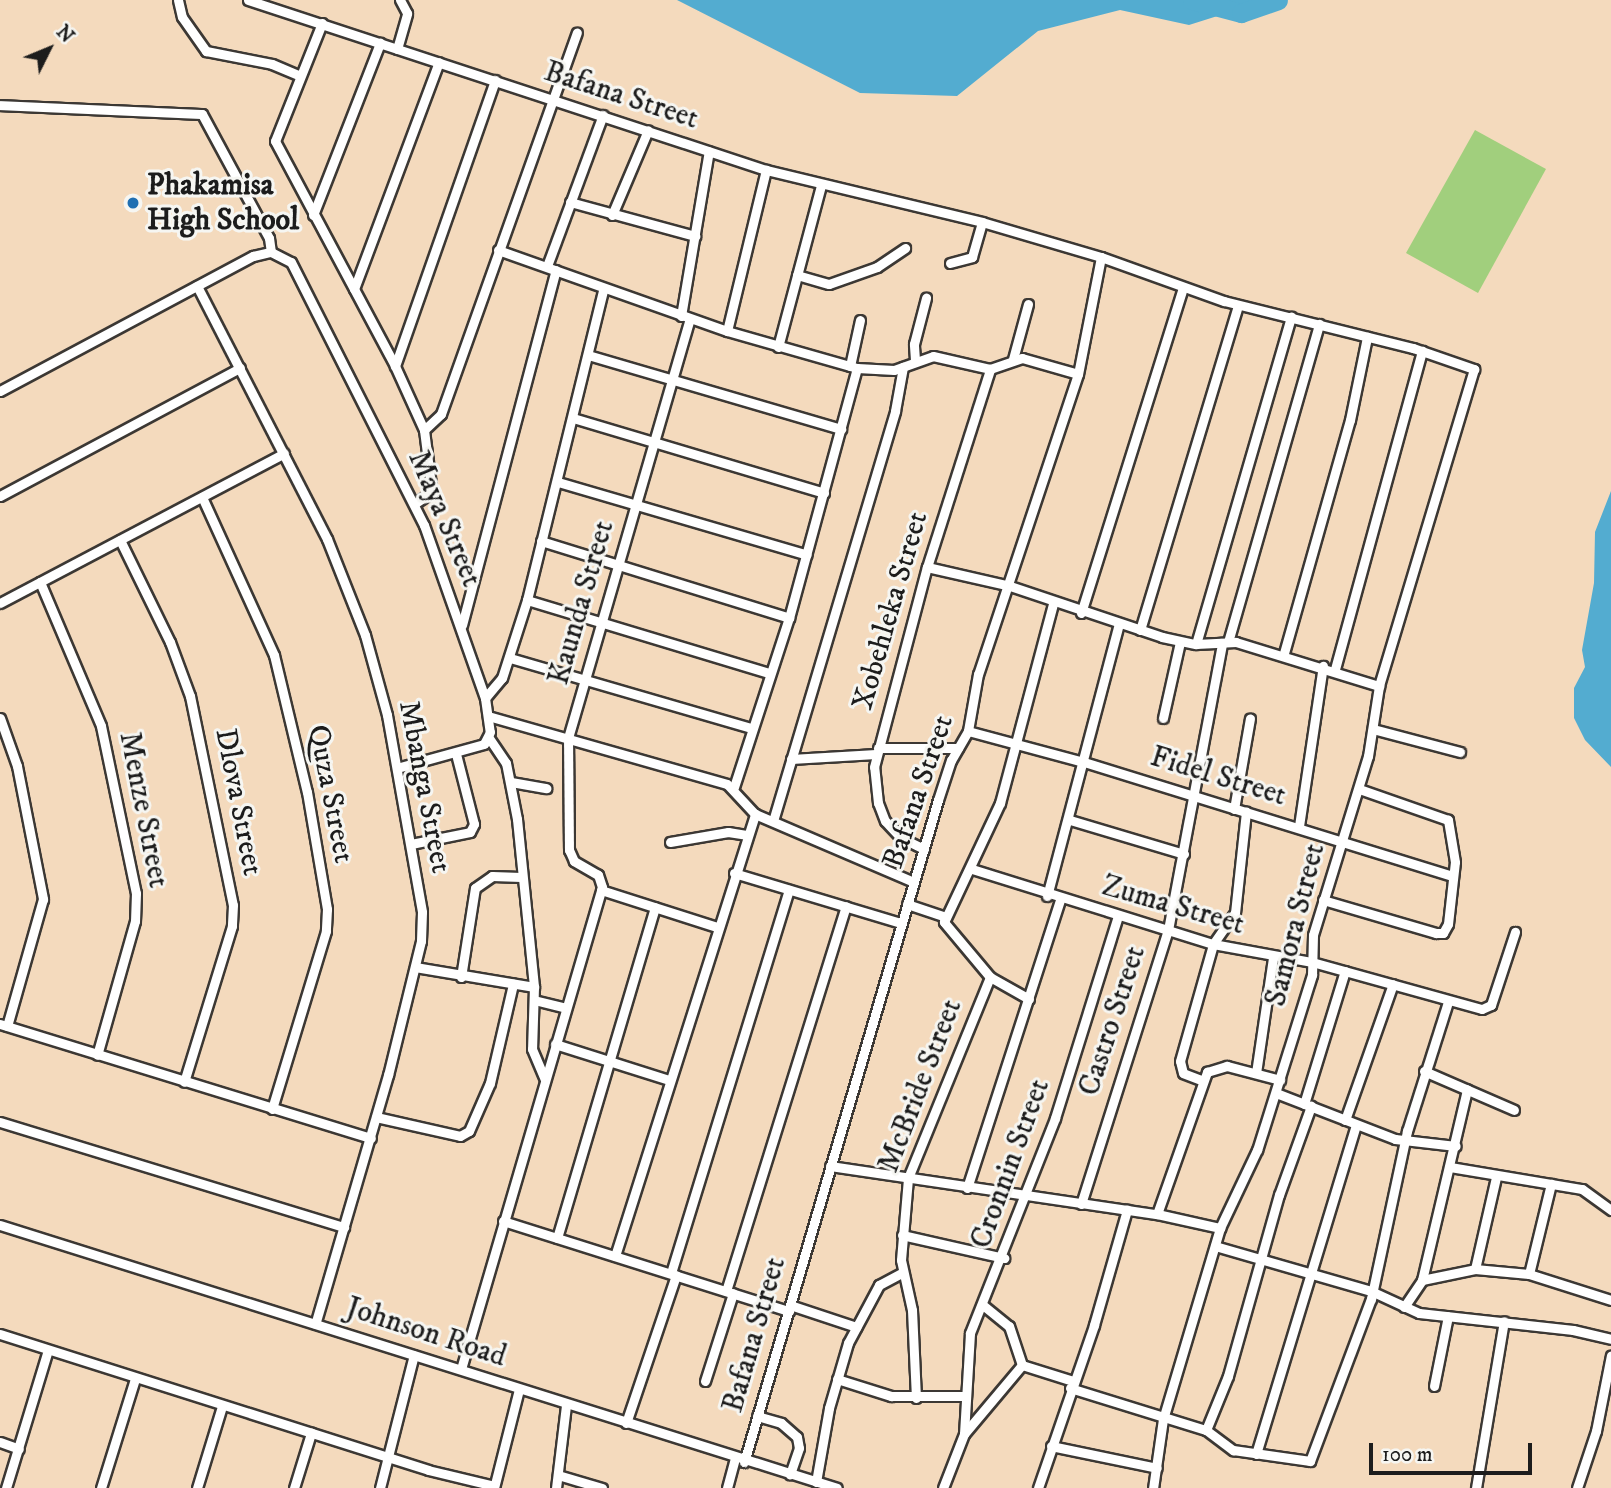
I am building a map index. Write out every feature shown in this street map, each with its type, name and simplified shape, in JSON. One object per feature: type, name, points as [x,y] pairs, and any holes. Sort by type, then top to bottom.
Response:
[{"type":"street","points":[[178,0],[182,17],[206,51],[272,64],[300,76]]},
{"type":"street","name":"Bafana Street","points":[[248,0],[766,170],[982,222],[1101,257],[1078,374],[1010,586],[978,674],[968,731],[958,748],[901,923],[757,1416],[727,1488]]},
{"type":"street","points":[[397,49],[407,13],[400,0]]},
{"type":"street","points":[[322,23],[275,141],[395,366],[424,430],[431,485],[426,496],[414,504]]},
{"type":"street","points":[[424,430],[441,414],[577,32]]},
{"type":"street","points":[[313,215],[380,43]]},
{"type":"street","points":[[354,289],[439,62]]},
{"type":"street","points":[[395,366],[495,80]]},
{"type":"street","points":[[0,105],[202,114],[269,238],[271,251],[253,256],[0,391]]},
{"type":"street","points":[[462,627],[551,268],[570,202],[603,115]]},
{"type":"street","points":[[612,215],[648,130]]},
{"type":"street","name":"Kaunda Street","points":[[601,890],[598,875],[570,855],[568,738],[673,381],[709,151]]},
{"type":"street","points":[[727,331],[766,170]]},
{"type":"street","points":[[778,347],[821,185]]},
{"type":"street","points":[[570,202],[695,236]]},
{"type":"street","points":[[950,263],[972,257],[982,222]]},
{"type":"street","points":[[797,275],[829,284],[877,267],[905,248]]},
{"type":"street","points":[[498,250],[603,290],[727,331],[853,367],[903,367],[915,360],[944,357],[990,369],[1013,359],[1032,359],[1078,374]]},
{"type":"street","name":"Maya Street","points":[[271,251],[285,256],[295,267],[414,504],[462,627],[485,698],[489,738]]},
{"type":"street","points":[[1101,257],[1183,288],[1238,305],[1422,351],[1335,669]]},
{"type":"street","name":"Mbanga Street","points":[[197,286],[327,539],[365,635],[397,768],[422,923],[415,967],[376,1117],[315,1324]]},
{"type":"street","points":[[1080,613],[1183,288]]},
{"type":"street","points":[[485,698],[497,686],[510,658],[527,600],[603,290]]},
{"type":"street","points":[[915,360],[914,344],[926,298]]},
{"type":"street","points":[[1013,359],[1028,304]]},
{"type":"street","points":[[1140,630],[1238,305]]},
{"type":"street","points":[[1196,644],[1290,316]]},
{"type":"street","points":[[734,788],[751,728],[789,618],[824,493],[841,429],[860,320]]},
{"type":"street","name":"Castro Street","points":[[1081,1204],[1168,930],[1225,643],[1319,324]]},
{"type":"street","points":[[1284,653],[1350,420],[1367,337]]},
{"type":"street","name":"Samora Street","points":[[1153,1488],[1163,1419],[1220,1228],[1257,1150],[1280,1080],[1312,962],[1312,943],[1323,900],[1359,789],[1373,729],[1379,686],[1474,369],[1422,351]]},
{"type":"street","points":[[588,355],[841,429]]},
{"type":"street","points":[[773,821],[895,411],[903,367]]},
{"type":"street","points":[[0,496],[240,368]]},
{"type":"street","name":"Xobehleka Street","points":[[924,849],[901,838],[885,821],[875,789],[877,751],[927,567],[990,369]]},
{"type":"street","points":[[573,418],[824,493]]},
{"type":"street","points":[[0,603],[284,453]]},
{"type":"street","points":[[558,482],[807,555]]},
{"type":"street","name":"Quza Street","points":[[202,497],[274,656],[307,792],[327,909],[324,938],[272,1109]]},
{"type":"street","name":"Dlova Street","points":[[120,540],[170,642],[190,696],[233,905],[232,926],[184,1082]]},
{"type":"street","points":[[541,541],[789,618]]},
{"type":"street","points":[[927,567],[1010,586],[1080,613],[1180,642],[1225,643],[1284,653],[1379,686]]},
{"type":"street","name":"Menze Street","points":[[40,582],[101,726],[136,893],[135,920],[97,1055]]},
{"type":"street","points":[[527,600],[769,673]]},
{"type":"street","points":[[1029,999],[990,977],[945,929],[946,917],[972,869],[1000,803],[1054,604]]},
{"type":"street","points":[[1047,896],[1070,820],[1119,623]]},
{"type":"street","points":[[1163,718],[1180,642]]},
{"type":"street","points":[[510,658],[751,728]]},
{"type":"street","points":[[1299,826],[1323,666]]},
{"type":"street","points":[[488,716],[734,788],[755,814],[914,882]]},
{"type":"street","points":[[0,718],[17,766],[43,899],[4,1025],[370,1138]]},
{"type":"street","points":[[1234,808],[1250,718]]},
{"type":"street","points":[[1373,729],[1460,752]]},
{"type":"street","name":"Fidel Street","points":[[968,731],[1084,762],[1299,826],[1453,876]]},
{"type":"street","points":[[397,768],[477,748],[489,738],[501,752],[510,782],[534,988],[533,1056],[545,1079]]},
{"type":"street","points":[[791,759],[877,751],[958,748]]},
{"type":"street","points":[[411,844],[470,832],[474,824],[456,754]]},
{"type":"street","points":[[510,782],[547,788]]},
{"type":"street","points":[[1323,900],[1440,934],[1448,924],[1454,846],[1445,817],[1359,789]]},
{"type":"street","points":[[1201,1080],[1179,1068],[1213,944],[1230,926],[1235,912],[1246,812]]},
{"type":"street","points":[[615,1256],[668,1080],[755,814]]},
{"type":"street","points":[[1070,820],[1184,853]]},
{"type":"street","points":[[670,842],[728,832],[748,835]]},
{"type":"street","name":"Zuma Street","points":[[972,869],[1047,896],[1213,944],[1273,958],[1312,962],[1448,1002],[1482,1009],[1491,1005],[1515,932]]},
{"type":"street","points":[[734,873],[901,923]]},
{"type":"street","points":[[461,977],[475,888],[492,876],[522,877]]},
{"type":"street","points":[[461,1369],[601,890],[717,927]]},
{"type":"street","points":[[626,1423],[789,890]]},
{"type":"street","points":[[967,1188],[1060,900]]},
{"type":"street","points":[[907,904],[946,917]]},
{"type":"street","points":[[705,1381],[729,1292],[846,906]]},
{"type":"street","points":[[557,1238],[655,907]]},
{"type":"street","name":"Cronnin Street","points":[[964,1434],[969,1339],[1003,1258],[1024,1194],[1055,1118],[1118,916]]},
{"type":"street","points":[[1256,1073],[1273,958]]},
{"type":"street","points":[[415,967],[534,988]]},
{"type":"street","points":[[1206,1430],[1228,1376],[1345,971]]},
{"type":"street","name":"McBride Street","points":[[916,1398],[912,1310],[902,1273],[902,1235],[908,1178],[990,977]]},
{"type":"street","points":[[376,1117],[460,1136],[469,1131],[490,1083],[513,984]]},
{"type":"street","points":[[1345,1120],[1393,984]]},
{"type":"street","points":[[534,1000],[566,1008]]},
{"type":"street","points":[[984,1306],[1009,1326],[1022,1365],[1163,1419],[1206,1430],[1230,1448],[1310,1461],[1371,1291],[1424,1071],[1448,1002]]},
{"type":"street","points":[[555,1044],[668,1080]]},
{"type":"street","points":[[1157,1214],[1201,1080],[1211,1069],[1221,1066],[1280,1080]]},
{"type":"street","points":[[1424,1071],[1514,1110]]},
{"type":"street","points":[[1404,1307],[1422,1280],[1456,1146],[1467,1089]]},
{"type":"street","points":[[1276,1093],[1356,1125],[1406,1141],[1456,1146]]},
{"type":"street","points":[[0,1122],[344,1227]]},
{"type":"street","points":[[1256,1454],[1356,1125]]},
{"type":"street","points":[[830,1166],[1157,1214],[1220,1228]]},
{"type":"street","points":[[1450,1167],[1588,1192],[1611,1210]]},
{"type":"street","points":[[1475,1269],[1496,1177]]},
{"type":"street","points":[[1530,1274],[1551,1184]]},
{"type":"street","points":[[1038,1488],[1127,1210]]},
{"type":"street","points":[[503,1221],[729,1292],[856,1327]]},
{"type":"street","name":"Johnson Road","points":[[1,1228],[461,1369],[739,1460],[836,1488]]},
{"type":"street","points":[[902,1235],[1003,1258]]},
{"type":"street","points":[[1215,1246],[1262,1262],[1371,1291],[1404,1307],[1448,1316],[1504,1321],[1611,1339]]},
{"type":"street","points":[[1422,1280],[1475,1269],[1530,1274],[1611,1300]]},
{"type":"street","points":[[816,1482],[837,1379],[856,1327],[879,1285],[902,1273]]},
{"type":"street","points":[[1434,1386],[1448,1316]]},
{"type":"street","points":[[1476,1488],[1504,1321]]},
{"type":"street","points":[[0,1334],[135,1379],[494,1487],[519,1389]]},
{"type":"street","points":[[6,1488],[48,1350]]},
{"type":"street","points":[[380,1488],[414,1355]]},
{"type":"street","points":[[1577,1488],[1596,1431],[1611,1355]]},
{"type":"street","points":[[943,1488],[964,1434],[1022,1365]]},
{"type":"street","points":[[101,1488],[135,1379]]},
{"type":"street","points":[[837,1379],[916,1398],[964,1396]]},
{"type":"street","points":[[197,1488],[222,1405]]},
{"type":"street","points":[[556,1488],[566,1405]]},
{"type":"street","points":[[757,1416],[781,1423],[797,1437],[799,1448],[790,1475]]},
{"type":"street","points":[[294,1488],[311,1433]]},
{"type":"street","points":[[0,1442],[19,1449]]},
{"type":"street","points":[[1051,1446],[1157,1468]]},
{"type":"street","points":[[558,1475],[602,1488]]},
{"type":"green space","points":[[1475,130],[1546,169],[1478,293],[1406,253]]},
{"type":"water","points":[[677,0],[1268,0],[1189,25],[1120,10],[1038,31],[957,96],[860,93]]},
{"type":"water","points":[[1611,491],[1611,767],[1585,740],[1574,718],[1574,688],[1585,667],[1582,650],[1594,583],[1595,532]]},
{"type":"waterway","points":[[1192,0],[1241,13],[1278,0]]},
{"type":"place","name":"Phakamisa High School","points":[[133,203]]}]
